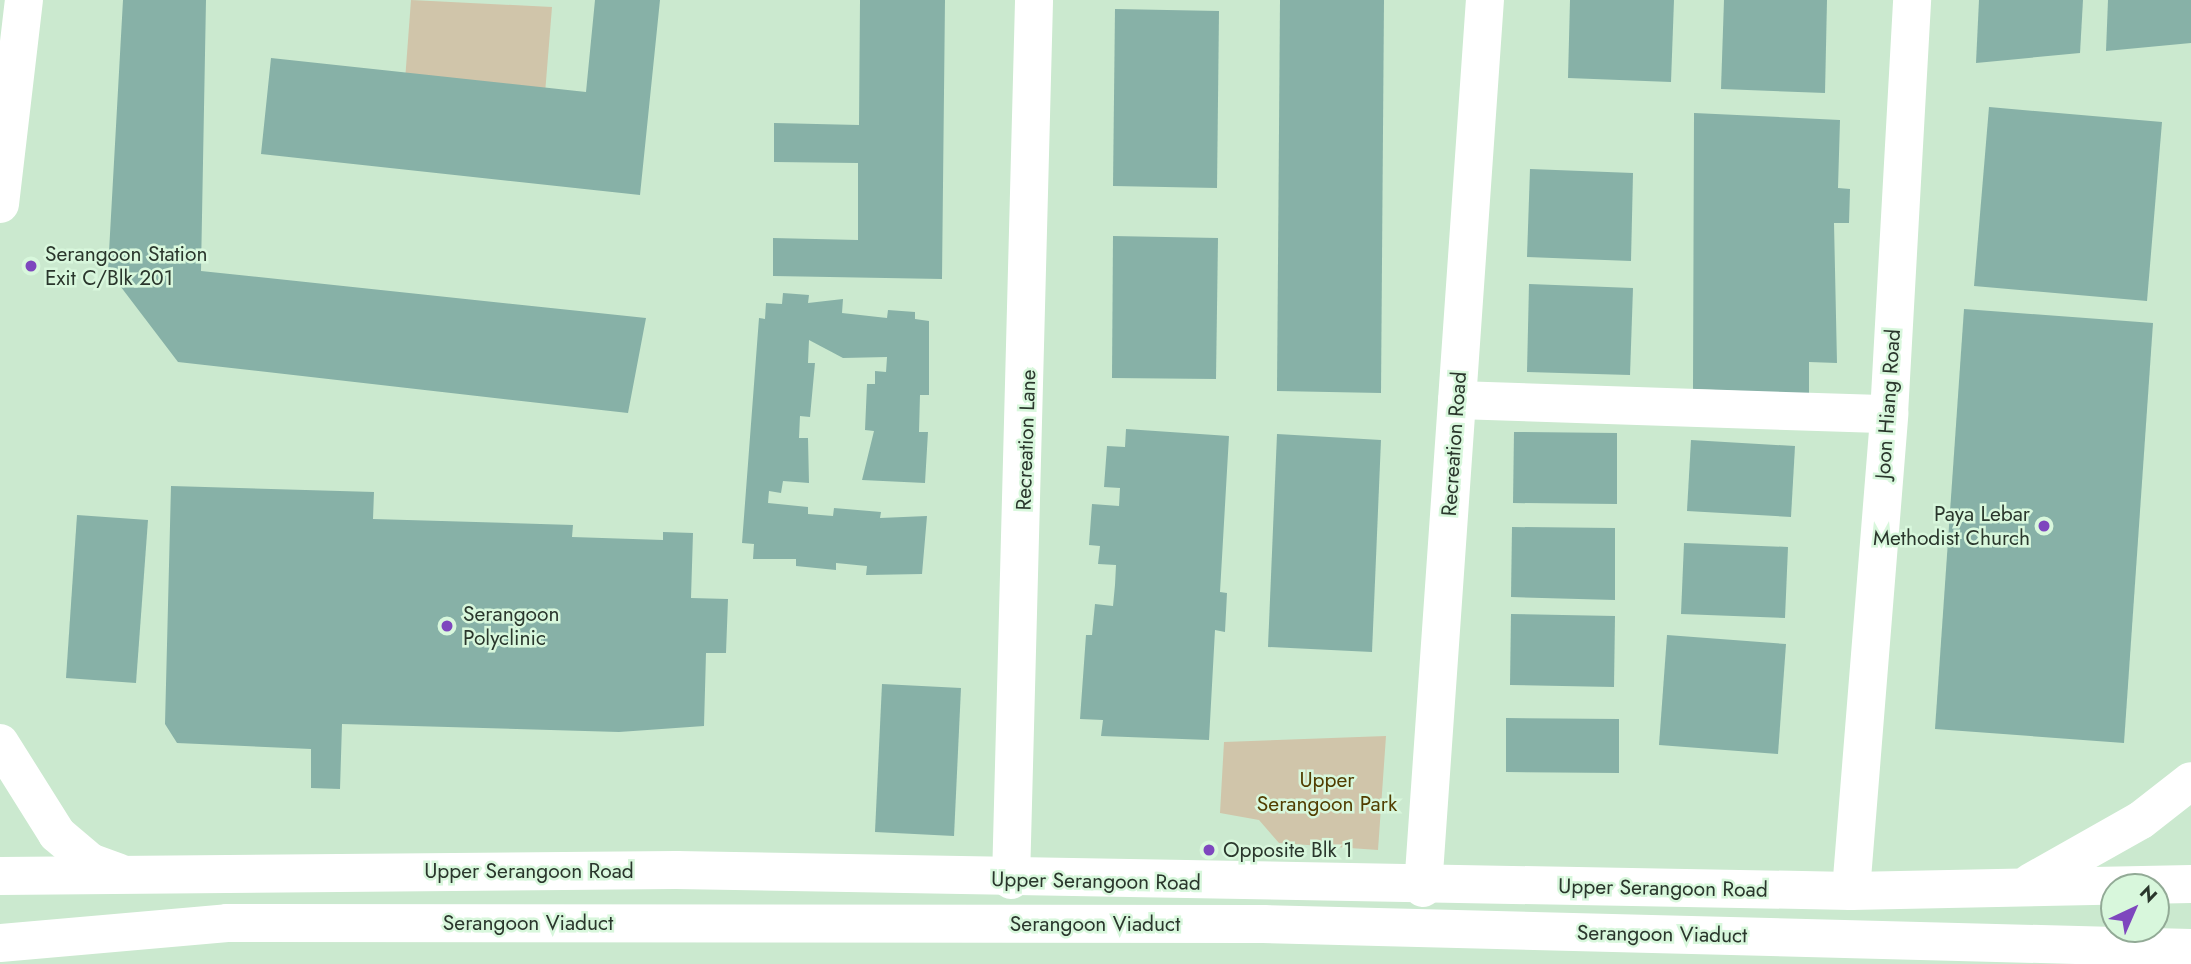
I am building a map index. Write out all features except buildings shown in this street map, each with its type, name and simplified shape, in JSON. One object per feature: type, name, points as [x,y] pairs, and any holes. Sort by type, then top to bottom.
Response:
[{"type":"main road","points":[[0,204],[24,0]]},
{"type":"main road","name":"Recreation Lane","points":[[1011,880],[1034,0]]},
{"type":"main road","name":"Recreation Road","points":[[1423,888],[1485,0]]},
{"type":"main road","name":"Joon Hiang Road","points":[[1851,891],[1888,414],[1912,0]]},
{"type":"main road","points":[[1457,400],[1888,414]]},
{"type":"main road","points":[[0,743],[57,834],[90,862],[123,874]]},
{"type":"main road","points":[[2029,883],[2141,820],[2191,781]]},
{"type":"main road","name":"Upper Serangoon Road","points":[[0,876],[676,870],[1423,888],[1851,891],[2029,883],[2191,884]]},
{"type":"main road","name":"Serangoon Viaduct","points":[[0,943],[227,923],[1221,924],[2191,948]]},
{"type":"green space","points":[[411,0],[552,7],[544,106],[404,94]]},
{"type":"green space","name":"Upper Serangoon Park","points":[[1386,736],[1378,850],[1279,843],[1259,820],[1220,813],[1224,742]]},
{"type":"place","name":"Serangoon Station Exit C/Blk 201","points":[[31,266]]},
{"type":"place","name":"Paya Lebar Methodist Church","points":[[2044,526]]},
{"type":"place","name":"Serangoon Polyclinic","points":[[447,626]]},
{"type":"place","name":"Opposite Blk 1","points":[[1209,850]]}]
